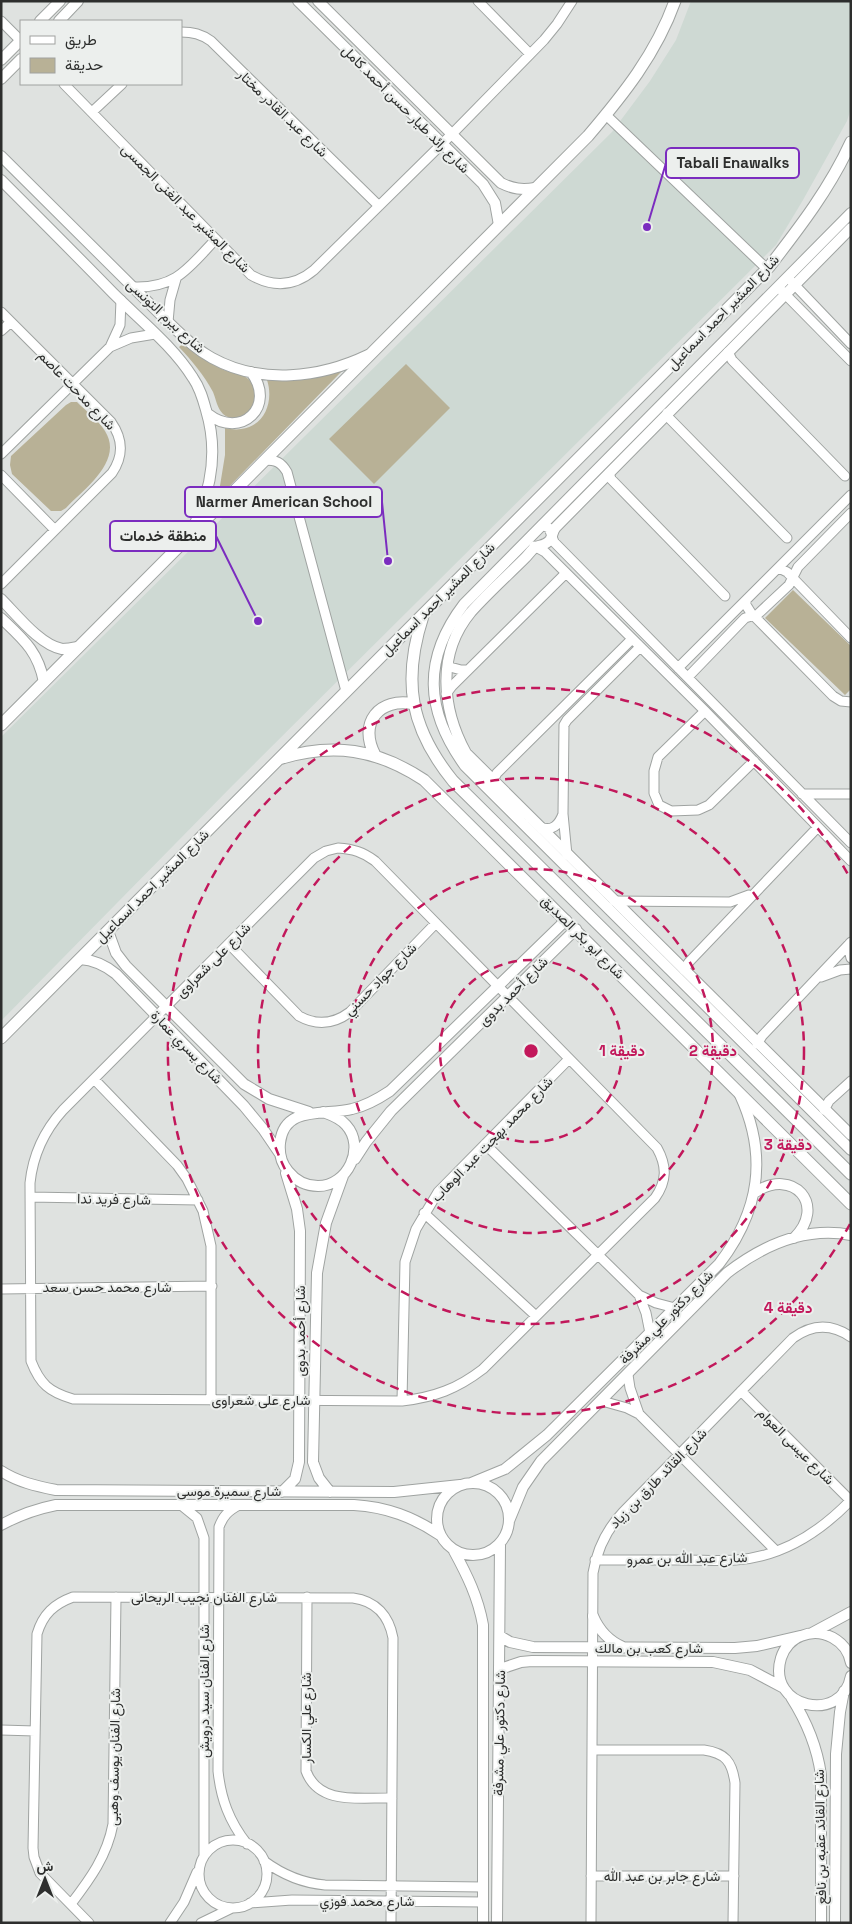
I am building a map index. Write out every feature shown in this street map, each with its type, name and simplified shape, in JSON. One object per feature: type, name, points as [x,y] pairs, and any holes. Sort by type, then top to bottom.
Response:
[{"type":"main road","points":[[1,725],[588,136],[622,96],[650,56],[664,30],[675,1]]},
{"type":"main road","name":"شارع المشير احمد اسماعيل","points":[[1,1038],[767,269],[808,217],[841,164],[851,142]]},
{"type":"main road","name":"شارع ابو بكر الصديق","points":[[424,613],[415,642],[412,666],[414,704],[428,745],[440,764],[453,781],[851,1174]]},
{"type":"main road","points":[[376,755],[370,744],[368,732],[371,720],[379,710],[390,704],[402,702],[414,704]]},
{"type":"main road","name":"شارع ابو بكر الصديق","points":[[277,760],[316,750],[349,750],[376,755],[409,770],[438,792],[851,1204]]},
{"type":"main road","points":[[684,1038],[699,1023]]},
{"type":"street","points":[[41,20],[60,1]]},
{"type":"street","points":[[59,20],[78,1]]},
{"type":"street","name":"شارع رائد طيار حسن أحمد كامل","points":[[298,1],[490,193],[497,208],[499,225]]},
{"type":"street","name":"شارع رائد طيار حسن أحمد كامل","points":[[318,1],[501,183],[512,188],[524,190],[535,188]]},
{"type":"street","points":[[478,1],[530,54]]},
{"type":"street","name":"شارع المشير عبد الغنى الجمسى","points":[[65,85],[252,275],[262,281],[273,284],[285,284],[307,276],[442,144],[558,24],[572,1]]},
{"type":"street","points":[[1,21],[20,40]]},
{"type":"street","name":"شارع عبد القادر مختار","points":[[182,32],[202,35],[211,42],[379,206]]},
{"type":"street","points":[[1,60],[20,42]]},
{"type":"street","points":[[1,79],[20,60]]},
{"type":"street","points":[[92,112],[121,85]]},
{"type":"street","points":[[606,115],[767,269]]},
{"type":"street","name":"شارع بيرم التونسى","points":[[1,156],[135,287],[168,322],[196,348],[213,359],[251,372],[293,375],[335,368],[373,352]]},
{"type":"street","name":"شارع بيرم التونسى","points":[[1,180],[155,334],[183,363],[195,380],[208,414],[212,442],[211,478],[206,498],[188,537]]},
{"type":"street","points":[[851,213],[464,604],[453,618],[439,649],[434,684],[439,718],[453,750],[465,766],[537,831],[632,926],[851,1135]]},
{"type":"street","points":[[528,539],[530,544],[538,546],[546,544],[556,527],[608,473],[851,228]]},
{"type":"street","points":[[135,287],[156,286],[176,279],[216,240]]},
{"type":"street","points":[[786,277],[795,284],[800,292],[851,344]]},
{"type":"street","points":[[168,322],[170,300],[176,279]]},
{"type":"street","points":[[777,286],[851,361]]},
{"type":"street","points":[[1,454],[110,347],[120,325],[121,300]]},
{"type":"street","name":"شارع مدحت عاصم","points":[[1,312],[111,422],[118,431],[121,442],[121,454],[118,465],[112,473],[1,584]]},
{"type":"street","points":[[1,332],[11,322]]},
{"type":"street","points":[[110,347],[132,338],[155,334]]},
{"type":"street","points":[[728,352],[732,360],[845,476]]},
{"type":"street","points":[[208,414],[216,421],[226,424],[237,424],[255,412],[260,402],[260,391],[257,381],[251,372]]},
{"type":"street","points":[[667,413],[669,418],[787,538]]},
{"type":"street","points":[[265,460],[275,460],[282,464],[286,472],[346,691]]},
{"type":"street","points":[[608,473],[725,596]]},
{"type":"street","points":[[1,475],[55,530]]},
{"type":"street","points":[[678,668],[851,495]]},
{"type":"street","points":[[688,677],[746,618],[755,616],[789,585],[798,567],[850,515]]},
{"type":"street","points":[[542,525],[550,528],[554,542],[851,843]]},
{"type":"street","points":[[538,546],[705,711],[851,861]]},
{"type":"street","points":[[538,546],[470,613],[461,628],[448,662],[446,694],[450,715],[456,734],[466,753],[493,780],[537,831],[568,854],[614,901],[632,926]]},
{"type":"street","points":[[779,568],[787,572],[851,638]]},
{"type":"street","points":[[446,694],[566,573]]},
{"type":"street","points":[[598,605],[608,596]]},
{"type":"street","points":[[1,599],[44,642],[54,647],[65,649],[78,647]]},
{"type":"street","points":[[746,601],[748,610],[833,696],[841,701],[851,702]]},
{"type":"street","points":[[1,618],[33,650],[44,682]]},
{"type":"street","points":[[493,780],[497,773],[632,639]]},
{"type":"street","points":[[568,854],[563,814],[564,725],[640,647]]},
{"type":"street","points":[[448,662],[450,667],[468,670]]},
{"type":"street","points":[[705,711],[658,756],[654,771],[654,793],[659,805],[671,811],[702,809],[710,804],[754,762]]},
{"type":"street","points":[[802,794],[851,794]]},
{"type":"street","points":[[537,831],[555,827],[563,814]]},
{"type":"street","points":[[677,969],[689,962],[817,828]]},
{"type":"street","name":"شارع على شعراوى","points":[[338,848],[358,851],[375,860],[498,986],[657,1148],[665,1168],[661,1189],[655,1198],[483,1369],[466,1382],[446,1392],[402,1401],[73,1399],[58,1395],[46,1387],[36,1375],[31,1361],[30,1198],[32,1168],[41,1140],[54,1120],[314,858],[338,848]]},
{"type":"street","points":[[614,901],[717,903],[742,899],[754,893]]},
{"type":"street","points":[[632,926],[634,914],[642,902]]},
{"type":"street","points":[[717,903],[724,912],[725,923]]},
{"type":"street","name":"شارع أحمد بدوى","points":[[323,1112],[351,1110],[378,1099],[390,1091],[566,920]]},
{"type":"street","name":"شارع جواد حسني","points":[[228,944],[299,1016],[316,1023],[325,1023],[334,1021],[350,1012],[436,923]]},
{"type":"street","name":"شارع أحمد بدوى","points":[[352,1164],[366,1142],[391,1112],[576,929]]},
{"type":"street","name":"شارع يسري عمارة","points":[[108,931],[113,946],[121,960],[244,1084],[268,1099],[309,1112]]},
{"type":"street","points":[[757,1044],[762,1036],[850,942]]},
{"type":"street","points":[[850,942],[851,958]]},
{"type":"street","name":"شارع يسري عمارة","points":[[80,959],[96,961],[110,969],[244,1106],[280,1154]]},
{"type":"street","points":[[677,969],[851,1150]]},
{"type":"street","points":[[816,980],[828,974],[851,969]]},
{"type":"street","name":"شارع محمد بهجت عبد الوهاب","points":[[402,1401],[405,1262],[424,1213],[438,1192],[569,1059]]},
{"type":"street","points":[[94,1079],[171,1158],[187,1179],[198,1200],[208,1228],[211,1246],[211,1400]]},
{"type":"street","points":[[824,1110],[829,1101],[851,1081]]},
{"type":"street","name":"شارع دكتور علي مشرفة","points":[[472,1483],[505,1469],[547,1435],[719,1264],[732,1248],[742,1231],[754,1193],[757,1159],[754,1132],[740,1094]]},
{"type":"street","points":[[309,1112],[323,1112],[336,1116],[350,1131],[355,1151],[352,1164],[344,1175],[332,1183],[319,1186],[305,1184],[293,1178],[284,1167],[280,1154],[281,1140],[286,1128],[296,1118],[309,1112]]},
{"type":"street","points":[[485,1144],[639,1295],[656,1303],[675,1308]]},
{"type":"street","name":"شارع أحمد بدوى","points":[[282,1492],[294,1479],[298,1470],[300,1400],[300,1231],[292,1188],[284,1167]]},
{"type":"street","name":"شارع أحمد بدوى","points":[[330,1492],[319,1478],[314,1462],[317,1274],[319,1256],[331,1207],[344,1175]]},
{"type":"street","points":[[754,1193],[766,1185],[778,1183],[791,1185],[801,1193],[807,1204],[808,1217],[804,1229],[794,1238]]},
{"type":"street","name":"شارع فريد ندا","points":[[30,1198],[198,1200]]},
{"type":"street","points":[[424,1213],[536,1316]]},
{"type":"street","name":"شارع دكتور علي مشرفة","points":[[509,1521],[523,1487],[541,1461],[727,1274],[747,1258],[770,1246],[794,1238],[820,1234],[851,1235]]},
{"type":"street","name":"شارع محمد حسن سعد","points":[[1,1289],[212,1286]]},
{"type":"street","points":[[639,1295],[646,1313],[650,1333]]},
{"type":"street","name":"شارع القائد طارق بن زياد","points":[[591,1923],[593,1573],[595,1560],[603,1539],[615,1520],[793,1338],[801,1332],[821,1327],[831,1327],[851,1337]]},
{"type":"street","points":[[633,1350],[643,1359]]},
{"type":"street","points":[[628,1375],[630,1388],[639,1414]]},
{"type":"street","name":"شارع عيسى العوام","points":[[741,1391],[850,1500]]},
{"type":"street","points":[[602,1401],[639,1414],[776,1551]]},
{"type":"street","name":"شارع سميرة موسى","points":[[1,1471],[34,1486],[56,1490],[394,1492],[460,1485]]},
{"type":"street","points":[[472,1483],[483,1484],[503,1498],[508,1509],[509,1521],[507,1533],[500,1544],[490,1552],[478,1556],[454,1551],[443,1541],[436,1524],[437,1512],[449,1491],[460,1485],[472,1483]]},
{"type":"street","name":"شارع عبد الله بن عمرو","points":[[595,1560],[736,1560],[776,1551],[799,1541],[821,1527],[850,1500]]},
{"type":"street","name":"شارع سميرة موسى","points":[[1,1525],[34,1510],[56,1505],[371,1506],[408,1516],[440,1536]]},
{"type":"street","name":"شارع الفنان سيد درويش","points":[[181,1505],[190,1511],[202,1528],[204,1538],[204,1856]]},
{"type":"street","name":"شارع الفنان سيد درويش","points":[[239,1505],[230,1510],[223,1518],[219,1527],[220,1787],[229,1817],[247,1844]]},
{"type":"street","name":"شارع دكتور علي مشرفة","points":[[497,1923],[500,1544]]},
{"type":"street","name":"شارع دكتور علي مشرفة","points":[[454,1551],[473,1587],[480,1606],[483,1625],[483,1923]]},
{"type":"street","name":"شارع الفنان نجيب الريحانى","points":[[89,1923],[40,1873],[34,1857],[37,1634],[45,1615],[61,1601],[73,1597],[307,1597],[361,1599],[377,1607],[388,1621],[393,1638],[391,1923]]},
{"type":"street","name":"شارع الفنان يوسف وهبى","points":[[71,1904],[101,1861],[111,1836],[113,1824],[116,1597]]},
{"type":"street","name":"شارع علي الكسار","points":[[307,1597],[306,1770],[309,1778],[320,1791],[336,1797],[392,1798]]},
{"type":"street","points":[[812,1633],[851,1612]]},
{"type":"street","points":[[592,1616],[603,1633],[624,1648]]},
{"type":"street","points":[[812,1633],[824,1634],[835,1639],[844,1647],[851,1663]]},
{"type":"street","name":"شارع كعب بن مالك","points":[[500,1636],[510,1642],[527,1647],[735,1648],[757,1646],[812,1633]]},
{"type":"street","points":[[784,1688],[779,1677],[782,1653],[790,1643],[800,1636]]},
{"type":"street","name":"شارع كعب بن مالك","points":[[500,1669],[521,1662],[532,1661],[713,1662],[750,1670],[784,1688]]},
{"type":"street","name":"شارع القائد عقبه بن نافع","points":[[835,1923],[836,1754],[839,1716],[844,1692],[851,1676]]},
{"type":"street","name":"شارع القائد عقبه بن نافع","points":[[784,1688],[812,1734],[818,1755],[821,1776],[821,1923]]},
{"type":"street","points":[[791,1697],[807,1704],[825,1705],[836,1700],[844,1692]]},
{"type":"street","points":[[1,1730],[35,1731]]},
{"type":"street","points":[[592,1750],[704,1750],[716,1752],[726,1758],[734,1770],[735,1783],[733,1923]]},
{"type":"street","points":[[170,1923],[184,1902],[199,1867],[204,1856],[218,1844],[237,1841],[247,1844],[257,1851],[264,1861],[267,1877],[265,1885],[257,1898],[250,1903],[241,1907],[222,1907],[213,1902],[201,1887],[198,1877],[199,1867]]},
{"type":"street","name":"شارع محمد فوزي","points":[[264,1861],[287,1876],[312,1884],[483,1887]]},
{"type":"street","name":"شارع جابر بن عبد الله","points":[[591,1876],[734,1876]]},
{"type":"street","name":"شارع محمد فوزي","points":[[250,1903],[292,1900],[483,1902]]},
{"type":"street","points":[[201,1923],[232,1908]]},
{"type":"shaded area","points":[[691,1],[851,1],[851,108],[847,121],[776,245],[233,785],[1,1021],[1,737],[612,132],[650,81],[676,40]]},
{"type":"green space","points":[[184,343],[213,365],[244,376],[251,382],[257,399],[246,416],[231,418],[221,412],[206,380],[179,347]]},
{"type":"green space","points":[[406,364],[450,408],[374,484],[329,439]]},
{"type":"green space","points":[[343,370],[218,498],[225,455],[225,428],[241,429],[249,427],[262,418],[268,404],[269,388],[267,380],[309,378]]},
{"type":"green space","points":[[71,402],[77,402],[105,431],[110,442],[109,453],[106,464],[99,474],[66,508],[61,511],[51,511],[12,474],[11,456]]},
{"type":"green space","points":[[793,590],[851,646],[851,689],[845,695],[765,618]]},
{"type":"place","name":"Tabali Enawalks","points":[[647,227]]},
{"type":"place","name":"Narmer American School","points":[[388,561]]},
{"type":"place","name":"منطقة خدمات","points":[[258,621]]}]
